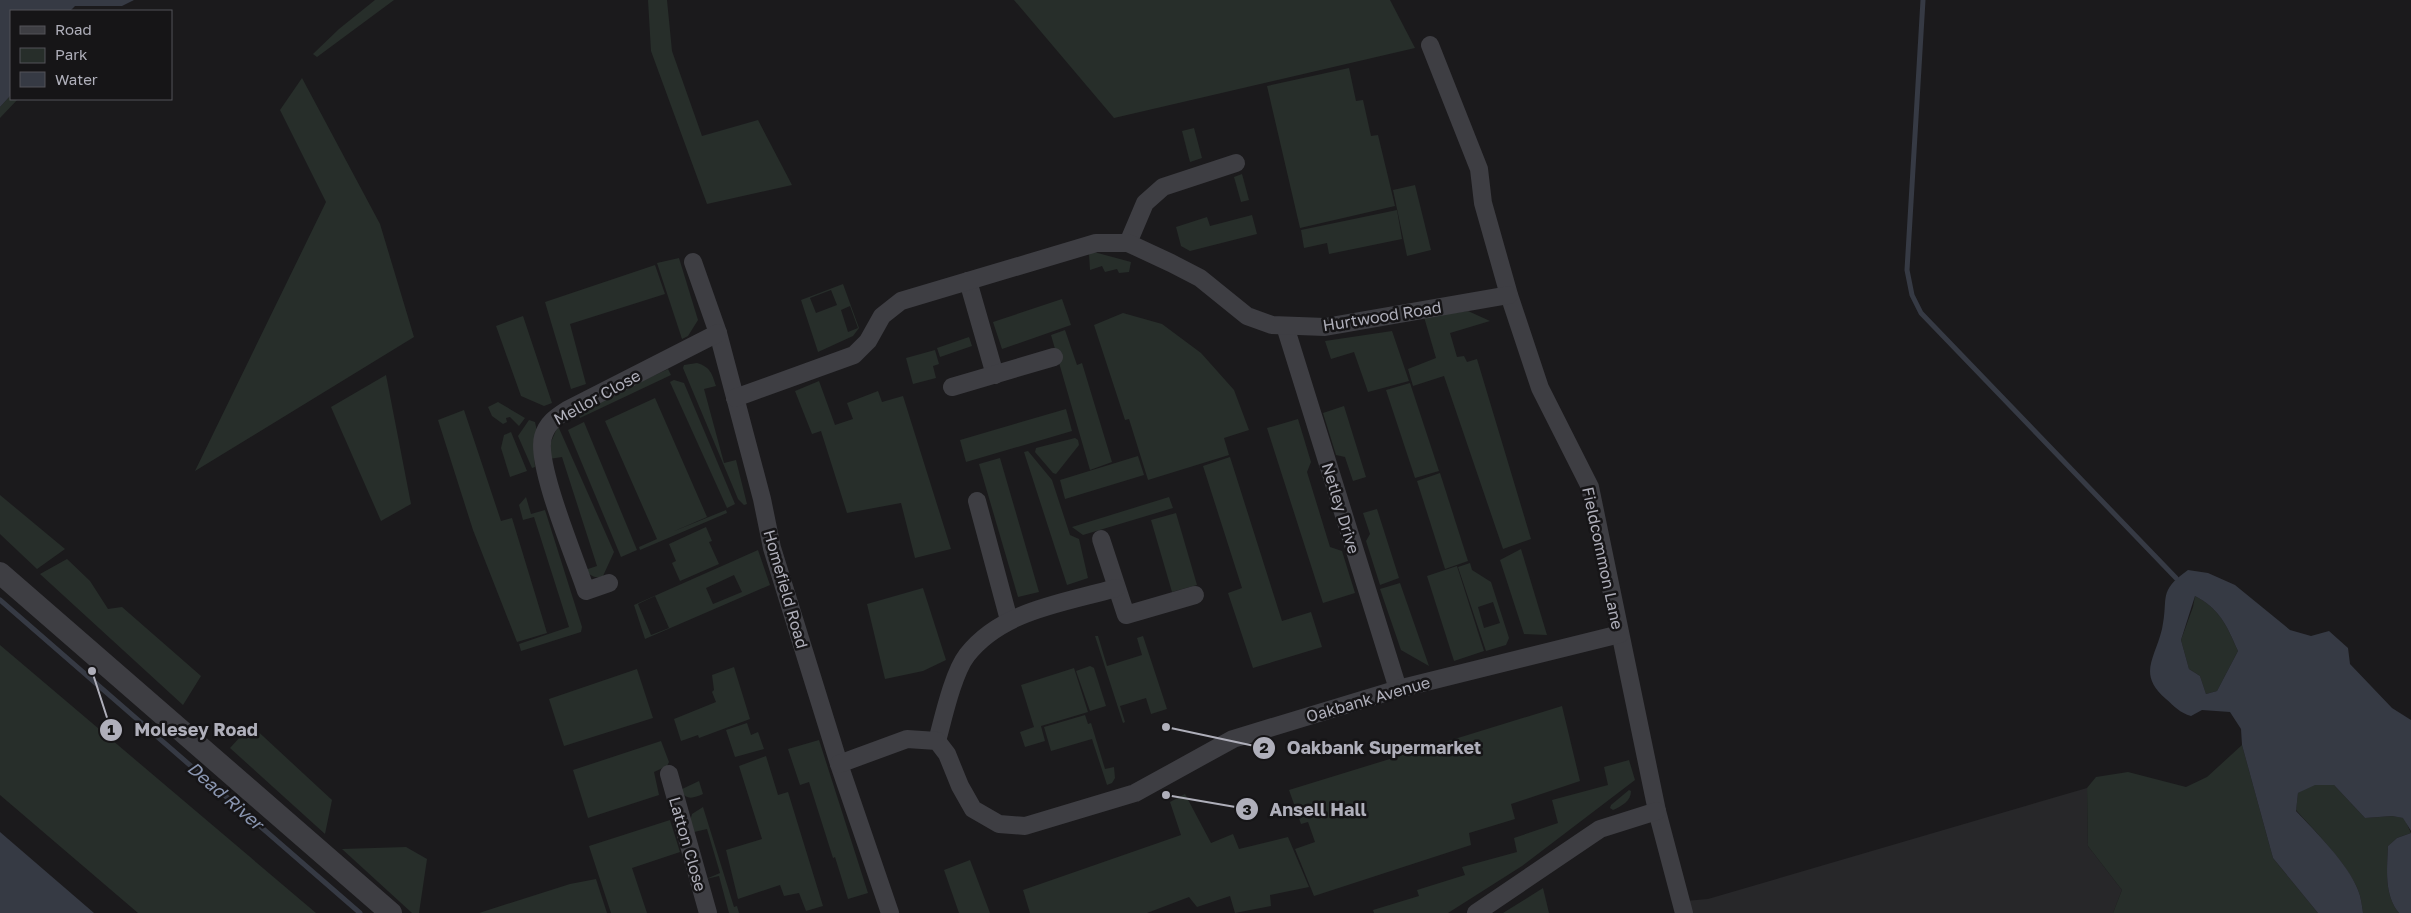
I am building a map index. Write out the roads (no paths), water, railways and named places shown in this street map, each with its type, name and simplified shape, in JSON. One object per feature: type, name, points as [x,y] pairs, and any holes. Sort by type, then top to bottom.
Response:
[{"type":"street","name":"Fieldcommon Lane","points":[[1430,45],[1479,169],[1483,204],[1509,295],[1540,388],[1590,487],[1657,811],[1684,913]]},
{"type":"street","points":[[1128,244],[1145,203],[1163,187],[1236,163]]},
{"type":"street","name":"Hurtwood Road","points":[[735,398],[854,355],[868,342],[882,316],[901,301],[1096,243],[1128,244],[1200,278],[1248,316],[1272,325],[1325,327],[1509,295]]},
{"type":"street","name":"Homefield Road","points":[[693,262],[718,333],[762,499],[772,548],[887,912]]},
{"type":"street","points":[[968,281],[995,375]]},
{"type":"street","name":"Netley Drive","points":[[1284,326],[1398,690]]},
{"type":"street","name":"Mellor Close","points":[[610,583],[586,591],[543,467],[542,438],[548,423],[567,410],[718,333]]},
{"type":"street","points":[[952,387],[1054,357]]},
{"type":"street","points":[[977,501],[1008,620]]},
{"type":"street","points":[[1102,539],[1126,615],[1195,595]]},
{"type":"street","points":[[0,573],[391,913]]},
{"type":"street","points":[[839,764],[907,739],[937,742],[950,695],[966,656],[987,635],[1008,620],[1116,588]]},
{"type":"street","name":"Oakbank Avenue","points":[[937,742],[947,754],[960,786],[973,809],[999,824],[1026,826],[1134,793],[1233,739],[1398,690],[1620,634]]},
{"type":"street","name":"Latton Close","points":[[669,774],[708,913]]},
{"type":"street","points":[[1476,913],[1600,829],[1657,811]]},
{"type":"water","points":[[0,0],[134,0],[122,6],[75,6],[71,10],[10,10],[10,96],[0,107]]},
{"type":"water","points":[[2188,570],[2208,573],[2235,585],[2290,630],[2311,636],[2329,631],[2348,648],[2350,664],[2392,708],[2411,720],[2411,831],[2403,818],[2392,816],[2365,818],[2334,785],[2315,785],[2298,793],[2296,811],[2330,848],[2347,870],[2359,893],[2363,913],[2318,913],[2273,858],[2242,745],[2241,729],[2230,712],[2202,710],[2191,716],[2187,715],[2166,699],[2152,682],[2150,666],[2162,629],[2166,596],[2172,584]],"holes":[[[2195,596],[2204,601],[2222,619],[2238,651],[2217,691],[2206,694],[2200,676],[2189,669],[2181,640]]]},
{"type":"water","points":[[0,832],[94,913],[0,913]]},
{"type":"water","points":[[2411,833],[2411,913],[2399,913],[2391,898],[2387,881],[2388,846],[2397,838]]},
{"type":"waterway","points":[[1923,0],[1907,270],[1912,295],[1921,313],[2176,578]]},
{"type":"waterway","name":"Dead River","points":[[0,600],[360,913]]},
{"type":"place","name":"Molesey Road","points":[[92,671]]},
{"type":"place","name":"Oakbank Supermarket","points":[[1166,727]]},
{"type":"place","name":"Ansell Hall","points":[[1166,795]]}]
